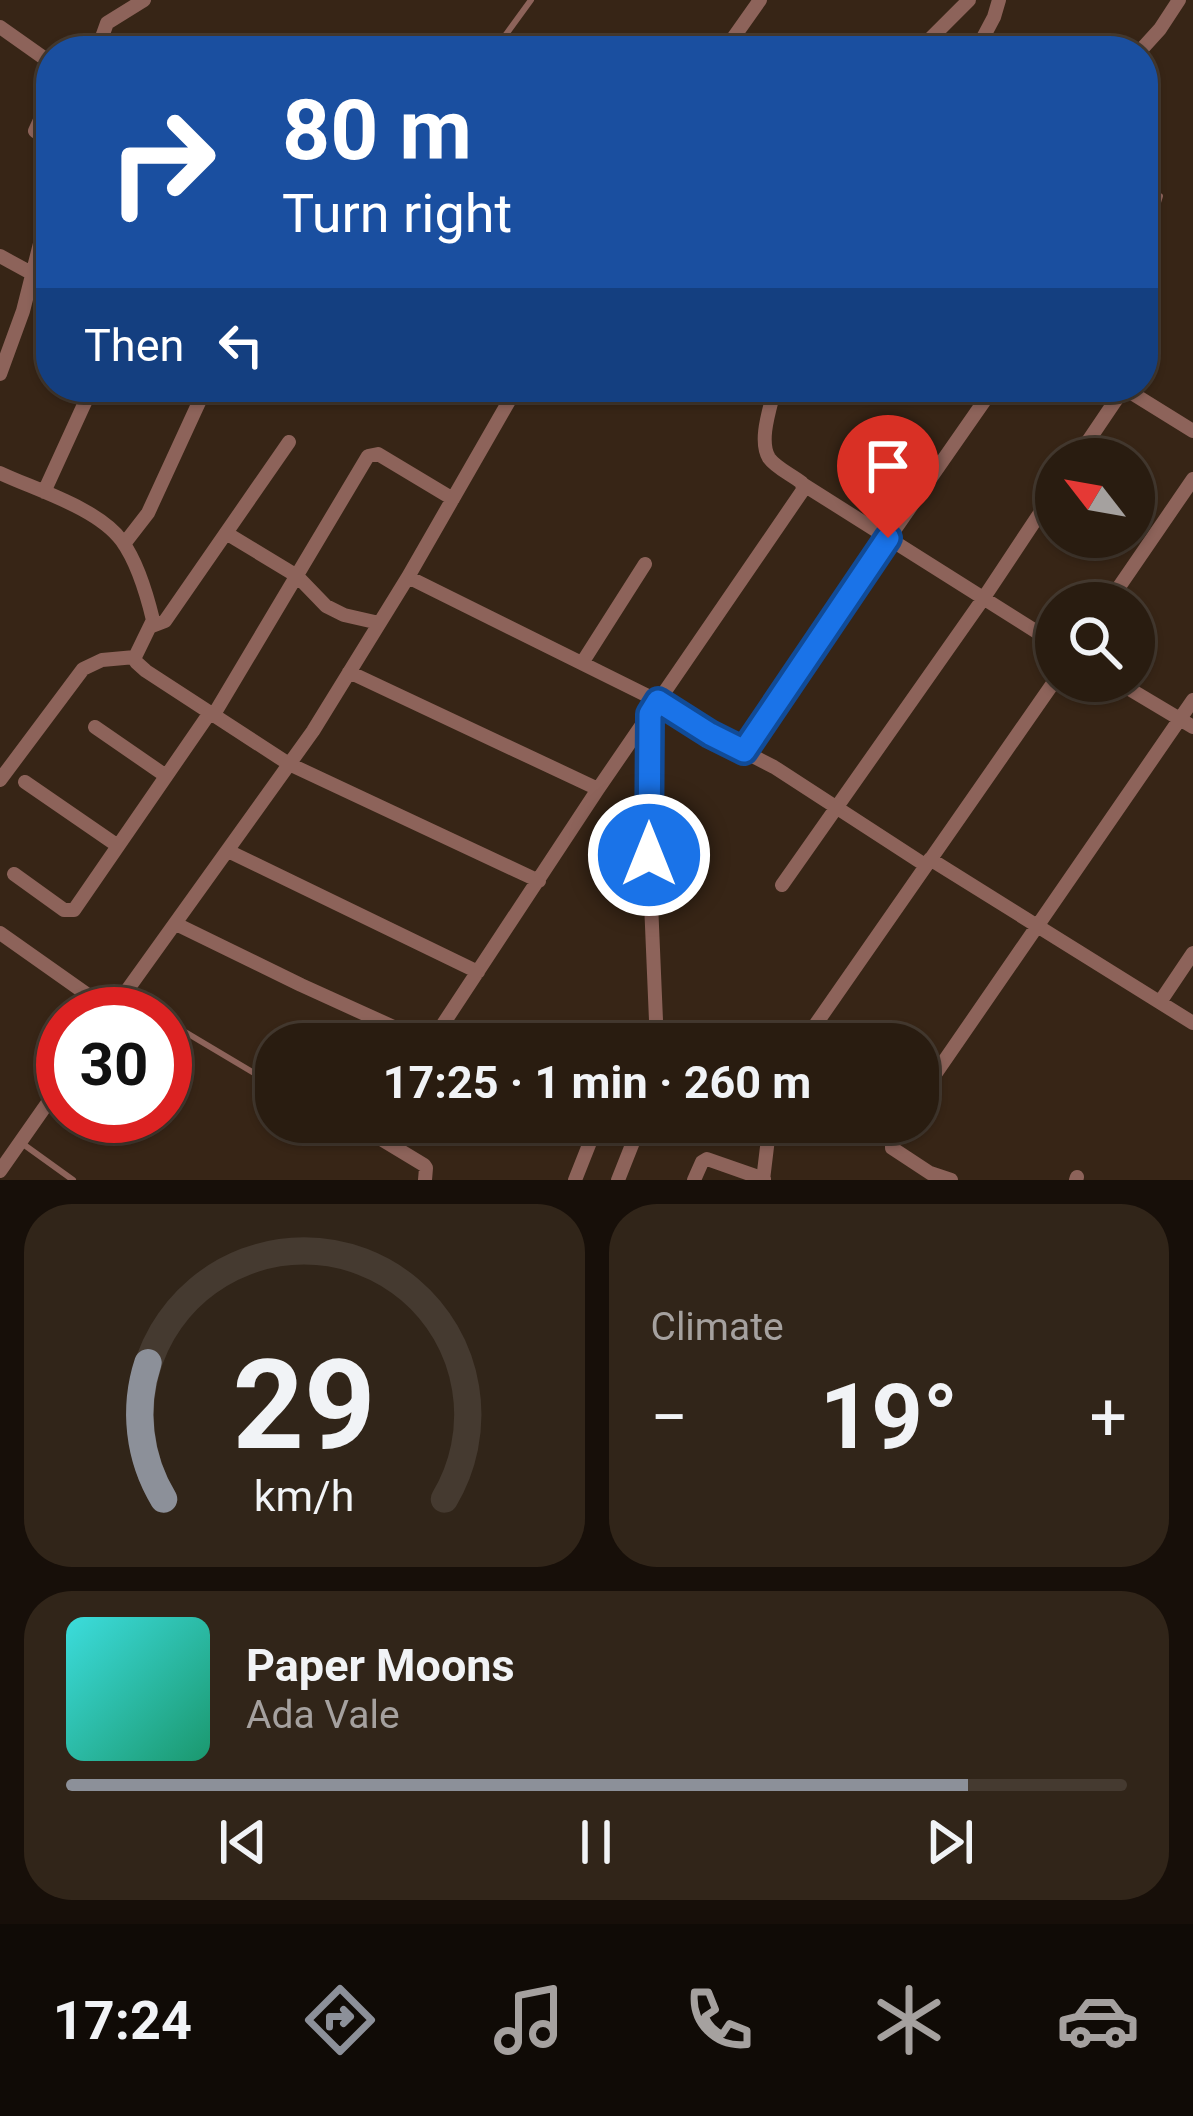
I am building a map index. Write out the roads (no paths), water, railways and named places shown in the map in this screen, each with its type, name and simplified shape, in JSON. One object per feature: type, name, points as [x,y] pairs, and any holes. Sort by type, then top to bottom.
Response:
[{"type":"street","points":[[103,36],[107,23],[144,0]]},
{"type":"street","points":[[735,36],[760,0]]},
{"type":"street","points":[[933,36],[969,0]]},
{"type":"street","points":[[984,36],[999,0]]},
{"type":"street","points":[[1153,36],[1179,0]]},
{"type":"street","points":[[0,27],[36,52]]},
{"type":"street","points":[[0,256],[36,281]]},
{"type":"street","points":[[0,374],[6,340],[36,262]]},
{"type":"street","points":[[44,492],[85,402]]},
{"type":"street","points":[[124,544],[148,514],[199,402]]},
{"type":"street","points":[[130,987],[349,672],[509,402]]},
{"type":"street","points":[[772,402],[766,434],[767,454],[773,462],[1035,631]]},
{"type":"street","points":[[744,751],[983,402]]},
{"type":"street","points":[[1090,438],[1113,402]]},
{"type":"street","points":[[1147,402],[1193,431]]},
{"type":"street","points":[[152,626],[165,621],[230,535],[289,442]]},
{"type":"street","points":[[14,874],[64,910],[78,905],[211,715],[373,453],[454,500]]},
{"type":"street","points":[[0,472],[88,514],[124,544],[151,611],[152,626],[135,657],[146,671],[289,764],[539,881]]},
{"type":"street","points":[[1122,582],[1193,479]]},
{"type":"street","points":[[444,1023],[804,485]]},
{"type":"street","points":[[782,885],[1035,521]]},
{"type":"street","points":[[230,535],[297,576],[326,606],[379,623]]},
{"type":"street","points":[[582,664],[645,564]]},
{"type":"street","points":[[407,577],[744,751],[1193,1022]]},
{"type":"street","points":[[0,780],[83,669],[102,659],[135,657]]},
{"type":"street","points":[[349,672],[598,789]]},
{"type":"street","points":[[939,1069],[1186,723],[1193,700]]},
{"type":"street","points":[[817,1023],[1040,702]]},
{"type":"street","points":[[1151,702],[1186,723]]},
{"type":"street","points":[[654,707],[649,855],[656,1023]]},
{"type":"street","points":[[95,728],[166,776]]},
{"type":"street","points":[[25,782],[118,846]]},
{"type":"street","points":[[228,851],[478,972]]},
{"type":"street","points":[[176,924],[384,1023]]},
{"type":"street","points":[[0,933],[75,987]]},
{"type":"street","points":[[1160,1002],[1193,953]]},
{"type":"street","points":[[0,1171],[36,1119]]},
{"type":"street","points":[[388,1143],[424,1165],[425,1180]]},
{"type":"street","points":[[575,1180],[590,1143]]},
{"type":"street","points":[[618,1180],[633,1143]]},
{"type":"street","points":[[694,1180],[707,1159],[764,1179],[768,1143]]},
{"type":"street","points":[[892,1143],[892,1148],[930,1173],[952,1180]]},
{"type":"lane","points":[[505,36],[531,0]]},
{"type":"lane","points":[[1158,202],[1160,196]]},
{"type":"lane","points":[[192,1036],[254,1073]]},
{"type":"lane","points":[[20,1142],[73,1180]]}]
